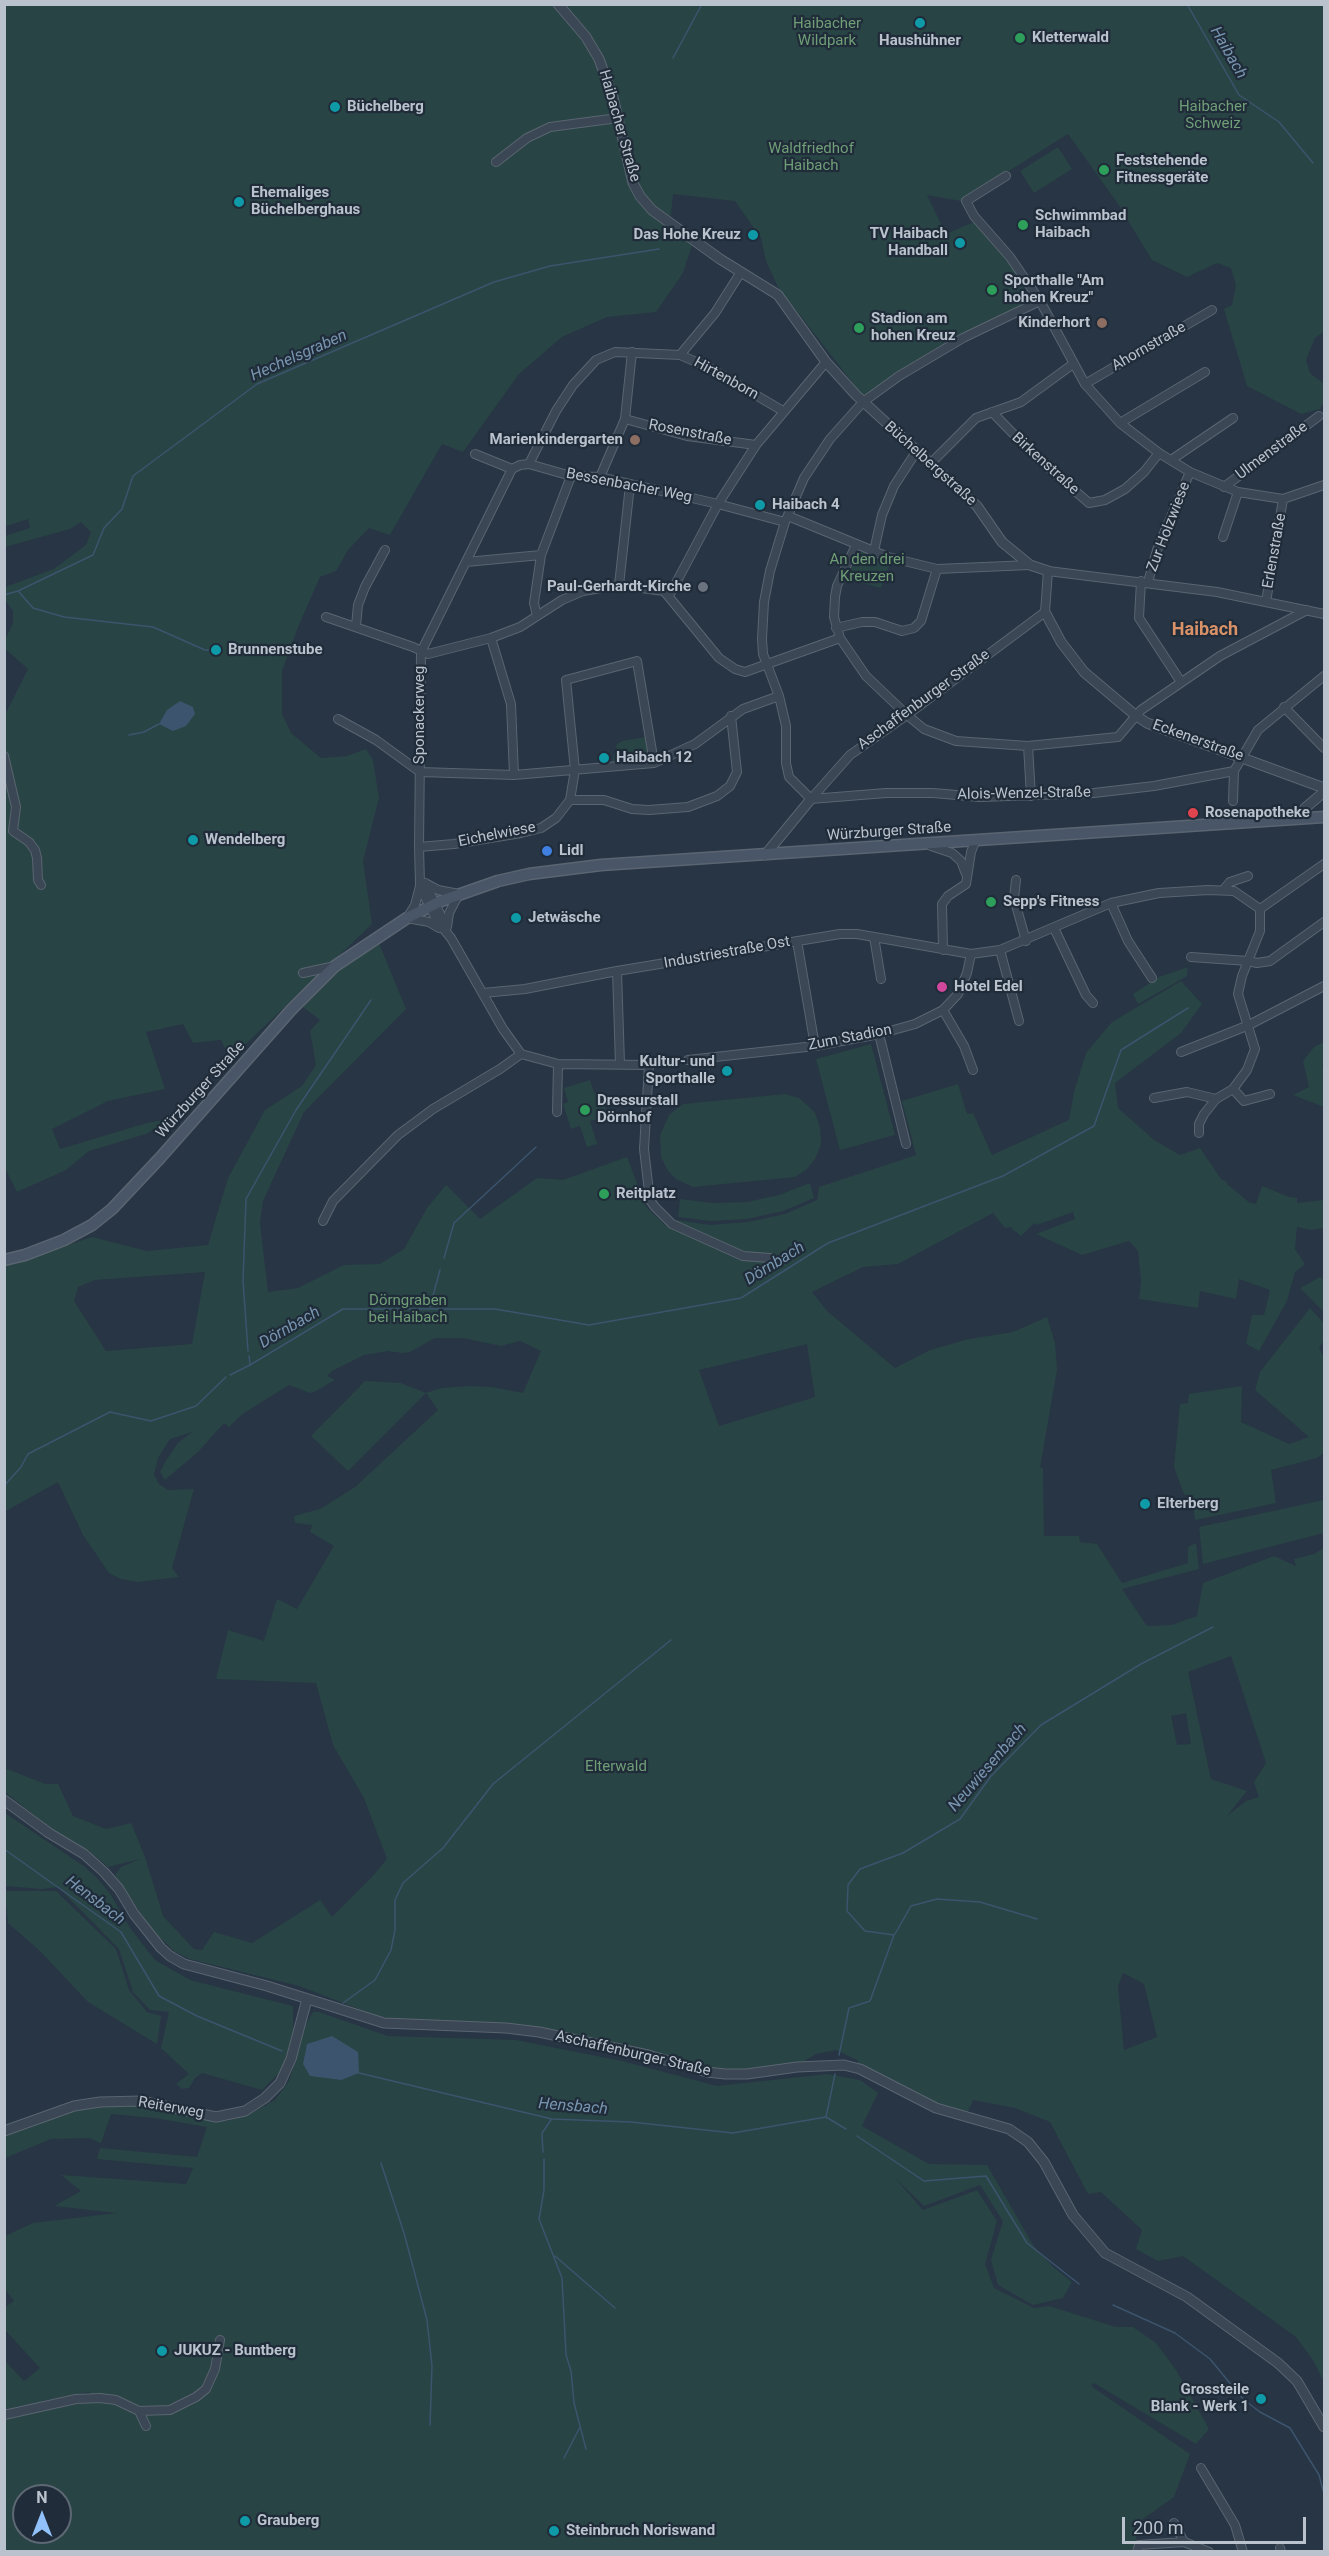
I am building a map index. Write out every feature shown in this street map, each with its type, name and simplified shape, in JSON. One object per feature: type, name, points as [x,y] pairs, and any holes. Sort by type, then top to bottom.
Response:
[{"type":"main road","name":"Würzburger Straße","points":[[4,1260],[25,1255],[64,1240],[92,1225],[112,1209],[291,1010],[335,966],[407,918],[459,894],[529,874],[601,865],[960,843],[1324,817]]},
{"type":"street","name":"Haibacher Straße","points":[[558,4],[586,37],[599,59],[609,84],[633,183],[640,196],[660,218]]},
{"type":"street","points":[[496,162],[527,138],[550,127],[618,118]]},
{"type":"street","points":[[1006,176],[966,201],[974,216],[1010,257],[1040,301],[1085,384],[1120,423],[1159,453],[1190,472],[1238,492],[1284,499],[1324,485]]},
{"type":"street","name":"Büchelbergstraße","points":[[660,218],[778,295],[826,362],[863,402],[916,453],[977,506],[1002,542],[1030,565],[1048,571],[1144,581],[1324,613]]},
{"type":"street","points":[[680,355],[715,313],[741,272]]},
{"type":"street","points":[[811,800],[789,777],[786,763],[786,726],[779,696],[763,654],[764,602],[770,571],[787,519],[804,478],[830,439],[863,402],[913,366],[963,338],[1040,301]]},
{"type":"street","name":"Ahornstraße","points":[[1085,384],[1212,310]]},
{"type":"street","name":"Hirtenborn","points":[[530,464],[555,411],[596,360],[615,352],[680,355],[708,367],[783,411]]},
{"type":"street","points":[[600,477],[625,419],[632,352]]},
{"type":"street","points":[[669,596],[718,504],[756,445],[826,362]]},
{"type":"street","points":[[930,464],[976,418],[1021,402],[1073,364]]},
{"type":"street","points":[[1120,423],[1204,372]]},
{"type":"street","name":"Birkenstraße","points":[[992,412],[1041,462],[1089,502],[1105,500],[1125,489],[1144,472],[1159,453]]},
{"type":"street","name":"Ulmenstraße","points":[[1224,487],[1319,416]]},
{"type":"street","points":[[1171,460],[1233,418]]},
{"type":"street","name":"Rosenstraße","points":[[625,419],[687,436],[756,445]]},
{"type":"street","points":[[874,551],[882,515],[894,486],[916,453]]},
{"type":"street","points":[[475,454],[512,469],[530,464]]},
{"type":"street","name":"Bessenbacher Weg","points":[[530,464],[571,476],[600,477],[787,519],[904,563],[937,569],[1030,565]]},
{"type":"street","name":"Sponackerweg","points":[[432,905],[420,874],[421,652],[512,469]]},
{"type":"street","name":"Zur Holzwiese","points":[[1181,682],[1139,618],[1144,581],[1190,472]]},
{"type":"street","points":[[537,616],[534,603],[541,555],[571,476]]},
{"type":"street","points":[[619,585],[630,485]]},
{"type":"street","points":[[1223,537],[1238,492]]},
{"type":"street","name":"Erlenstraße","points":[[1266,602],[1284,499]]},
{"type":"street","points":[[856,545],[837,586],[834,607],[836,628],[840,638],[866,676],[907,715],[924,729],[956,741],[1028,746],[1118,737],[1135,715],[1181,682],[1220,656],[1307,610]]},
{"type":"street","points":[[356,626],[358,605],[385,550]]},
{"type":"street","points":[[466,562],[541,555]]},
{"type":"street","points":[[836,628],[862,622],[874,622],[902,631],[914,628],[921,621],[937,569]]},
{"type":"street","points":[[1045,612],[1048,571]]},
{"type":"street","points":[[326,616],[428,654],[491,638],[520,627],[562,600],[583,591],[619,585],[664,591],[705,644],[719,658],[735,669],[745,672],[840,638]]},
{"type":"street","name":"Aschaffenburger Straße","points":[[765,855],[850,754],[907,715],[1045,612]]},
{"type":"street","name":"Eckenerstraße","points":[[1045,612],[1061,642],[1084,672],[1147,723],[1242,756],[1324,790]]},
{"type":"street","points":[[491,638],[511,704],[514,775]]},
{"type":"street","points":[[654,763],[637,662],[566,680],[575,770],[570,800],[604,800],[632,809],[649,810],[688,807],[717,796],[730,786],[738,772],[731,716]]},
{"type":"street","points":[[1233,801],[1234,771],[1258,730],[1324,676]]},
{"type":"street","points":[[338,719],[376,740],[420,772],[514,775],[654,763],[695,744],[731,716],[779,696]]},
{"type":"street","points":[[1284,707],[1324,748]]},
{"type":"street","points":[[1028,746],[1031,796]]},
{"type":"street","points":[[4,756],[16,807],[14,831],[29,842],[35,850],[38,879],[41,885]]},
{"type":"street","name":"Alois-Wenzel-Straße","points":[[811,800],[886,794],[1031,796],[1094,793],[1154,786],[1234,771]]},
{"type":"street","points":[[1302,818],[1305,808],[1324,790]]},
{"type":"street","name":"Eichelwiese","points":[[420,847],[454,844],[541,828],[556,818],[570,800]]},
{"type":"street","points":[[787,831],[788,854]]},
{"type":"street","points":[[943,950],[942,904],[948,896],[966,884],[966,875],[975,842]]},
{"type":"street","points":[[960,843],[961,861],[966,875]]},
{"type":"street","points":[[927,845],[952,853],[961,861]]},
{"type":"street","points":[[1260,909],[1324,864]]},
{"type":"street","points":[[1223,890],[1230,882],[1248,876]]},
{"type":"street","points":[[1016,880],[1014,898],[1026,941]]},
{"type":"street","points":[[423,884],[459,894],[449,913],[446,931],[429,922],[407,918],[423,884]]},
{"type":"street","points":[[1223,890],[1234,891],[1260,909]]},
{"type":"street","name":"Industriestraße Ost","points":[[483,993],[525,989],[617,971],[840,934],[971,954],[1000,950],[1026,941],[1111,903],[1159,893],[1223,890]]},
{"type":"street","points":[[1111,903],[1128,941],[1152,978]]},
{"type":"street","points":[[432,905],[521,1054],[558,1064],[649,1065],[644,1135],[650,1200],[672,1224],[743,1256],[770,1258]]},
{"type":"street","points":[[1199,1133],[1199,1124],[1204,1114],[1216,1099],[1233,1089],[1247,1070],[1255,1049],[1249,1025],[1240,1007],[1238,993],[1260,931],[1260,909]]},
{"type":"street","points":[[1191,957],[1257,963],[1278,957],[1324,921]]},
{"type":"street","points":[[1054,928],[1086,995],[1093,1003]]},
{"type":"street","points":[[874,938],[881,979]]},
{"type":"street","points":[[797,941],[815,1046]]},
{"type":"street","points":[[1000,950],[1019,1021]]},
{"type":"street","name":"Zum Stadion","points":[[688,1060],[815,1046],[879,1034],[915,1024],[943,1010],[958,993],[968,973],[971,954]]},
{"type":"street","points":[[303,973],[335,966]]},
{"type":"street","points":[[617,971],[620,1064]]},
{"type":"street","points":[[1181,1052],[1249,1025],[1324,986]]},
{"type":"street","points":[[943,1010],[964,1046],[973,1070]]},
{"type":"street","points":[[879,1034],[906,1144]]},
{"type":"street","points":[[323,1221],[333,1201],[398,1135],[433,1109],[521,1054]]},
{"type":"street","points":[[556,1112],[558,1064]]},
{"type":"street","points":[[1233,1089],[1244,1101],[1270,1094]]},
{"type":"street","points":[[1154,1098],[1187,1092],[1216,1099]]},
{"type":"street","name":"Aschaffenburger Straße","points":[[4,1800],[49,1833],[84,1854],[105,1872],[143,1926],[170,1956],[198,1968],[384,2023],[506,2028],[539,2032],[648,2055],[707,2072],[747,2074],[797,2067],[844,2065],[860,2069],[936,2108],[1009,2129],[1028,2142],[1044,2162],[1073,2215],[1105,2253],[1186,2297],[1278,2363],[1297,2381],[1324,2427]]},
{"type":"street","name":"Reiterweg","points":[[4,2131],[74,2106],[100,2102],[141,2101],[216,2117],[245,2111],[265,2098],[280,2082],[291,2059],[307,2000]]},
{"type":"street","points":[[4,2415],[75,2399],[99,2398],[116,2400],[139,2411],[170,2410],[196,2397],[206,2389],[215,2369],[220,2340]]},
{"type":"street","points":[[139,2411],[146,2426]]},
{"type":"street","points":[[1201,2468],[1235,2525],[1243,2552]]},
{"type":"street","points":[[1174,2523],[1185,2542]]},
{"type":"street","points":[[1137,2552],[1139,2545],[1147,2548],[1185,2542],[1205,2548],[1209,2552]]},
{"type":"green space","points":[[5,5],[1324,5],[1324,331],[1315,338],[1306,360],[1310,373],[1324,384],[1324,401],[1320,409],[1301,414],[1247,386],[1224,309],[1232,305],[1236,285],[1231,268],[1217,263],[1187,277],[1152,260],[1118,204],[1068,134],[961,201],[927,195],[946,234],[976,221],[1011,264],[1030,300],[931,351],[868,397],[863,396],[778,287],[766,261],[761,238],[735,201],[673,194],[671,214],[665,226],[692,245],[683,273],[656,312],[607,317],[562,337],[519,374],[463,452],[442,444],[390,535],[369,528],[348,550],[336,571],[320,577],[298,627],[282,671],[282,714],[291,733],[321,758],[347,756],[366,749],[373,760],[379,798],[363,861],[372,924],[230,1059],[221,1040],[193,1043],[183,1024],[146,1032],[165,1089],[108,1101],[52,1129],[60,1149],[147,1123],[173,1118],[146,1134],[89,1151],[66,1170],[17,1192],[4,1166],[4,717],[28,669],[5,649],[5,640],[13,623],[13,611],[5,600],[5,587],[54,569],[86,545],[91,532],[81,522],[70,529],[5,547],[5,536],[30,528],[28,519],[4,527]]},
{"type":"green space","points":[[1058,147],[1072,169],[1034,193],[1020,171]]},
{"type":"green space","name":"An den drei Kreuzen","points":[[862,551],[891,561],[881,588],[845,578],[858,552]]},
{"type":"green space","points":[[645,737],[649,753],[647,758],[612,762],[617,744]]},
{"type":"green space","points":[[378,941],[406,1009],[304,1112],[263,1201],[260,1223],[268,1292],[298,1288],[344,1265],[380,1264],[404,1249],[427,1208],[446,1185],[480,1219],[537,1178],[563,1180],[627,1157],[646,1207],[665,1225],[735,1257],[750,1255],[670,1219],[710,1225],[748,1222],[785,1214],[817,1200],[819,1187],[916,1155],[902,1101],[958,1084],[967,1114],[973,1113],[992,1155],[1069,1120],[1074,1092],[1086,1053],[1112,1022],[1181,981],[1202,1004],[1181,1033],[1115,1083],[1118,1108],[1154,1140],[1180,1155],[1200,1148],[1221,1179],[1250,1203],[1256,1204],[1262,1186],[1297,1198],[1297,1203],[1324,1200],[1324,1228],[1311,1230],[1297,1227],[1295,1249],[1305,1264],[1295,1272],[1287,1301],[1259,1351],[1246,1344],[1252,1315],[1264,1315],[1270,1290],[1239,1279],[1236,1299],[1200,1291],[1198,1308],[1139,1299],[1141,1281],[1138,1251],[1129,1241],[1082,1255],[1036,1234],[1075,1219],[1073,1212],[1037,1225],[1034,1223],[1021,1236],[1010,1227],[1005,1228],[993,1213],[898,1264],[863,1267],[812,1292],[827,1311],[895,1368],[930,1350],[969,1339],[1013,1332],[1047,1317],[1055,1343],[1057,1370],[1040,1468],[1043,1468],[1044,1536],[1079,1536],[1080,1542],[1097,1544],[1122,1583],[1188,1563],[1188,1547],[1196,1543],[1199,1569],[1122,1589],[1147,1626],[1171,1625],[1197,1616],[1203,1583],[1274,1556],[1296,1566],[1294,1559],[1314,1554],[1324,1548],[1324,2382],[1313,2360],[1296,2337],[1183,2256],[1158,2261],[1136,2249],[1142,2230],[1101,2192],[1088,2194],[1050,2122],[1015,2108],[973,2100],[966,2116],[956,2114],[860,2067],[857,2060],[836,2050],[816,2054],[803,2062],[751,2069],[711,2069],[649,2050],[531,2026],[409,2021],[377,2016],[299,1986],[190,1959],[175,1952],[152,1930],[115,1875],[121,1867],[140,1859],[108,1867],[88,1850],[53,1830],[5,1792],[4,1765],[7,1769],[45,1784],[58,1784],[73,1816],[106,1829],[131,1823],[145,1857],[163,1916],[194,1949],[202,1950],[214,1932],[252,1943],[320,1900],[332,1917],[387,1859],[364,1798],[333,1745],[316,1683],[216,1679],[228,1630],[264,1641],[277,1599],[297,1609],[334,1546],[310,1532],[312,1525],[295,1523],[294,1516],[320,1509],[355,1487],[438,1410],[426,1393],[441,1388],[469,1386],[492,1387],[523,1393],[541,1351],[520,1341],[501,1346],[463,1338],[435,1338],[410,1352],[388,1351],[364,1355],[332,1371],[327,1376],[335,1380],[316,1391],[310,1393],[289,1385],[244,1413],[229,1427],[224,1423],[198,1452],[165,1480],[160,1472],[165,1462],[178,1443],[192,1432],[170,1439],[158,1458],[154,1475],[159,1484],[168,1490],[194,1489],[172,1568],[179,1577],[138,1582],[121,1579],[109,1573],[83,1535],[58,1482],[4,1512],[5,1266],[92,1237],[147,1251],[208,1245],[228,1178],[265,1110],[302,1086],[316,1065],[310,1031],[320,1020],[303,1007],[339,969]],"holes":[[[205,1272],[192,1344],[106,1351],[74,1301],[78,1287],[95,1280]],[[807,1344],[815,1397],[719,1426],[699,1370]],[[1231,1656],[1266,1763],[1254,1782],[1259,1797],[1246,1801],[1227,1816],[1247,1791],[1211,1779],[1188,1672]],[[1186,1713],[1191,1744],[1177,1745],[1171,1716]],[[1123,1973],[1144,1984],[1157,2037],[1124,2050],[1118,1986]]]},
{"type":"green space","points":[[1188,967],[1187,976],[1138,1004],[1133,994],[1159,977]]},
{"type":"green space","points":[[1324,1042],[1324,1063],[1322,1065],[1324,1069],[1324,1107],[1293,1095],[1309,1087],[1303,1061],[1314,1047]]},
{"type":"green space","points":[[871,1044],[895,1135],[840,1150],[816,1059]]},
{"type":"green space","name":"Dressurstall Dörnhof","points":[[590,1080],[594,1093],[600,1091],[608,1116],[590,1121],[597,1144],[587,1147],[580,1126],[571,1129],[563,1104],[568,1102],[564,1088]]},
{"type":"green space","points":[[785,1094],[799,1098],[807,1105],[815,1113],[820,1127],[821,1144],[815,1159],[806,1170],[795,1177],[693,1187],[676,1179],[668,1171],[661,1157],[660,1135],[669,1115],[683,1104]]},
{"type":"green space","points":[[810,1183],[814,1198],[783,1211],[747,1219],[711,1221],[678,1217],[680,1199],[713,1203],[747,1202],[779,1195]]},
{"type":"green space","points":[[1320,1277],[1324,1281],[1324,1312],[1300,1288]]},
{"type":"green space","points":[[1310,1308],[1324,1323],[1324,1341],[1319,1347],[1324,1358],[1324,1453],[1317,1458],[1271,1470],[1276,1503],[1195,1520],[1192,1497],[1184,1494],[1174,1467],[1180,1404],[1188,1403],[1189,1394],[1242,1386],[1241,1422],[1289,1444],[1309,1437],[1255,1390],[1260,1372]]},
{"type":"green space","points":[[365,1381],[401,1383],[426,1393],[348,1471],[311,1436]]},
{"type":"green space","points":[[1324,1500],[1324,1533],[1203,1564],[1199,1527]]},
{"type":"green space","points":[[5,1813],[85,1867],[98,1879],[111,1895],[130,1928],[155,1960],[190,1980],[293,2006],[293,2032],[286,2058],[280,2072],[262,2090],[202,2073],[195,2078],[189,2088],[182,2089],[176,2084],[189,2074],[161,2048],[169,2012],[150,2010],[133,1992],[119,1949],[58,1887],[41,1889],[5,1886]]},
{"type":"green space","points":[[5,1891],[56,1891],[116,1949],[129,1990],[147,2012],[161,2016],[157,2044],[88,2002],[40,1951],[8,1923]]},
{"type":"green space","points":[[313,2012],[319,2012],[388,2036],[516,2040],[622,2061],[717,2086],[827,2074],[860,2080],[878,2093],[862,2126],[929,2164],[987,2165],[1033,2245],[1052,2266],[1072,2282],[1063,2298],[1033,2305],[998,2285],[991,2260],[1003,2221],[980,2185],[924,2206],[895,2178],[923,2210],[977,2190],[997,2221],[985,2264],[994,2288],[1034,2308],[1049,2306],[1116,2327],[1133,2327],[1156,2343],[1176,2370],[1209,2429],[1196,2444],[1094,2383],[1091,2386],[1190,2454],[1174,2497],[1133,2526],[1140,2551],[5,2552],[4,2420],[70,2403],[94,2400],[89,2392],[46,2400],[19,2410],[5,2410],[5,2361],[24,2381],[40,2368],[5,2330],[5,2307],[14,2301],[5,2289],[5,2236],[33,2223],[117,2213],[54,2206],[81,2191],[61,2175],[186,2184],[193,2168],[97,2159],[100,2148],[197,2157],[207,2127],[155,2118],[111,2114],[101,2143],[89,2138],[51,2139],[5,2158],[5,2135],[70,2111],[103,2106],[140,2105],[227,2121],[250,2114],[275,2100],[289,2081],[307,2022]]},
{"type":"water","points":[[180,701],[193,707],[195,714],[186,726],[173,731],[159,724],[167,710]]},
{"type":"water","points":[[332,2036],[358,2052],[359,2073],[341,2080],[310,2076],[303,2064],[307,2044]]},
{"type":"waterway","points":[[673,58],[702,4]]},
{"type":"waterway","name":"Haibach","points":[[1187,4],[1239,95],[1279,122],[1313,163]]},
{"type":"waterway","name":"Hechelsgraben","points":[[4,595],[18,591],[93,555],[104,528],[122,509],[133,476],[257,384],[494,282],[550,266],[659,249]]},
{"type":"waterway","points":[[19,592],[33,608],[64,617],[153,627],[205,650],[215,650]]},
{"type":"waterway","points":[[129,735],[144,732],[159,724]]},
{"type":"waterway","points":[[248,1351],[243,1281],[246,1199],[296,1110],[371,1000]]},
{"type":"waterway","name":"Dörnbach","points":[[230,1375],[343,1309],[495,1309],[589,1325],[741,1298],[828,1243],[1003,1176],[1094,1126],[1121,1050],[1188,1008]]},
{"type":"waterway","points":[[444,1258],[454,1223],[536,1147]]},
{"type":"waterway","points":[[430,1307],[440,1270]]},
{"type":"waterway","points":[[249,1356],[250,1364]]},
{"type":"waterway","name":"Dörnbach","points":[[4,1486],[21,1467],[28,1454],[110,1412],[151,1421],[196,1406],[226,1377]]},
{"type":"waterway","name":"Neuwiesenbach","points":[[839,2055],[849,2008],[870,2001],[894,1935],[865,1931],[847,1911],[848,1885],[860,1869],[903,1853],[960,1819],[991,1776],[1041,1725],[1141,1664],[1213,1627]]},
{"type":"waterway","points":[[343,2003],[375,1980],[391,1950],[395,1930],[395,1900],[403,1883],[443,1848],[493,1784],[671,1640]]},
{"type":"waterway","name":"Hensbach","points":[[4,1849],[121,1932],[159,1996],[197,2016],[282,2051]]},
{"type":"waterway","points":[[895,1934],[911,1906],[937,1899],[980,1902],[1037,1919]]},
{"type":"waterway","name":"Hensbach","points":[[359,2073],[552,2119],[631,2122],[733,2133],[826,2117],[846,2129]]},
{"type":"waterway","name":"Neuwiesenbach","points":[[826,2117],[835,2074]]},
{"type":"waterway","points":[[543,2152],[542,2133],[551,2120]]},
{"type":"waterway","name":"Hensbach","points":[[857,2136],[924,2181],[986,2176],[1027,2243],[1079,2284]]},
{"type":"waterway","points":[[544,2159],[544,2190],[539,2219],[562,2278],[566,2355],[571,2371],[574,2403],[586,2449]]},
{"type":"waterway","points":[[381,2163],[404,2233],[427,2320],[432,2366],[430,2425]]},
{"type":"waterway","points":[[555,2256],[615,2308]]},
{"type":"waterway","name":"Hensbach","points":[[1113,2305],[1175,2333],[1210,2359],[1243,2399],[1260,2412],[1290,2428],[1319,2475],[1324,2494]]},
{"type":"waterway","points":[[564,2458],[580,2427]]},
{"type":"place","name":"Haushühner","points":[[920,23]]},
{"type":"place","name":"Kletterwald","points":[[1020,38]]},
{"type":"place","name":"Büchelberg","points":[[335,107]]},
{"type":"place","name":"Feststehende Fitnessgeräte","points":[[1104,170]]},
{"type":"place","name":"Ehemaliges Büchelberghaus","points":[[239,202]]},
{"type":"place","name":"Schwimmbad Haibach","points":[[1023,225]]},
{"type":"place","name":"Das Hohe Kreuz","points":[[753,235]]},
{"type":"place","name":"TV Haibach Handball","points":[[960,243]]},
{"type":"place","name":"Sporthalle \"Am hohen Kreuz\"","points":[[992,290]]},
{"type":"place","name":"Kinderhort","points":[[1102,323]]},
{"type":"place","name":"Stadion am hohen Kreuz","points":[[859,328]]},
{"type":"place","name":"Marienkindergarten","points":[[635,440]]},
{"type":"place","name":"Haibach 4","points":[[760,505]]},
{"type":"place","name":"Paul-Gerhardt-Kirche","points":[[703,587]]},
{"type":"place","name":"Brunnenstube","points":[[216,650]]},
{"type":"place","name":"Haibach 12","points":[[604,758]]},
{"type":"place","name":"Rosenapotheke","points":[[1193,813]]},
{"type":"place","name":"Wendelberg","points":[[193,840]]},
{"type":"place","name":"Lidl","points":[[547,851]]},
{"type":"place","name":"Sepp's Fitness","points":[[991,902]]},
{"type":"place","name":"Jetwäsche","points":[[516,918]]},
{"type":"place","name":"Hotel Edel","points":[[942,987]]},
{"type":"place","name":"Kultur- und Sporthalle","points":[[727,1071]]},
{"type":"place","name":"Dressurstall Dörnhof","points":[[585,1110]]},
{"type":"place","name":"Reitplatz","points":[[604,1194]]},
{"type":"place","name":"Elterberg","points":[[1145,1504]]},
{"type":"place","name":"JUKUZ - Buntberg","points":[[162,2351]]},
{"type":"place","name":"Grossteile Blank - Werk 1","points":[[1261,2399]]},
{"type":"place","name":"Grauberg","points":[[245,2521]]},
{"type":"place","name":"Steinbruch Noriswand","points":[[554,2531]]},
{"type":"district","name":"Haibach","points":[[1205,630]]},
{"type":"park label","name":"Haibacher Wildpark","points":[[827,32]]},
{"type":"park label","name":"Haibacher Schweiz","points":[[1213,116]]},
{"type":"park label","name":"Waldfriedhof Haibach","points":[[811,158]]},
{"type":"park label","name":"Dörngraben bei Haibach","points":[[408,1310]]},
{"type":"park label","name":"Elterwald","points":[[616,1767]]}]
